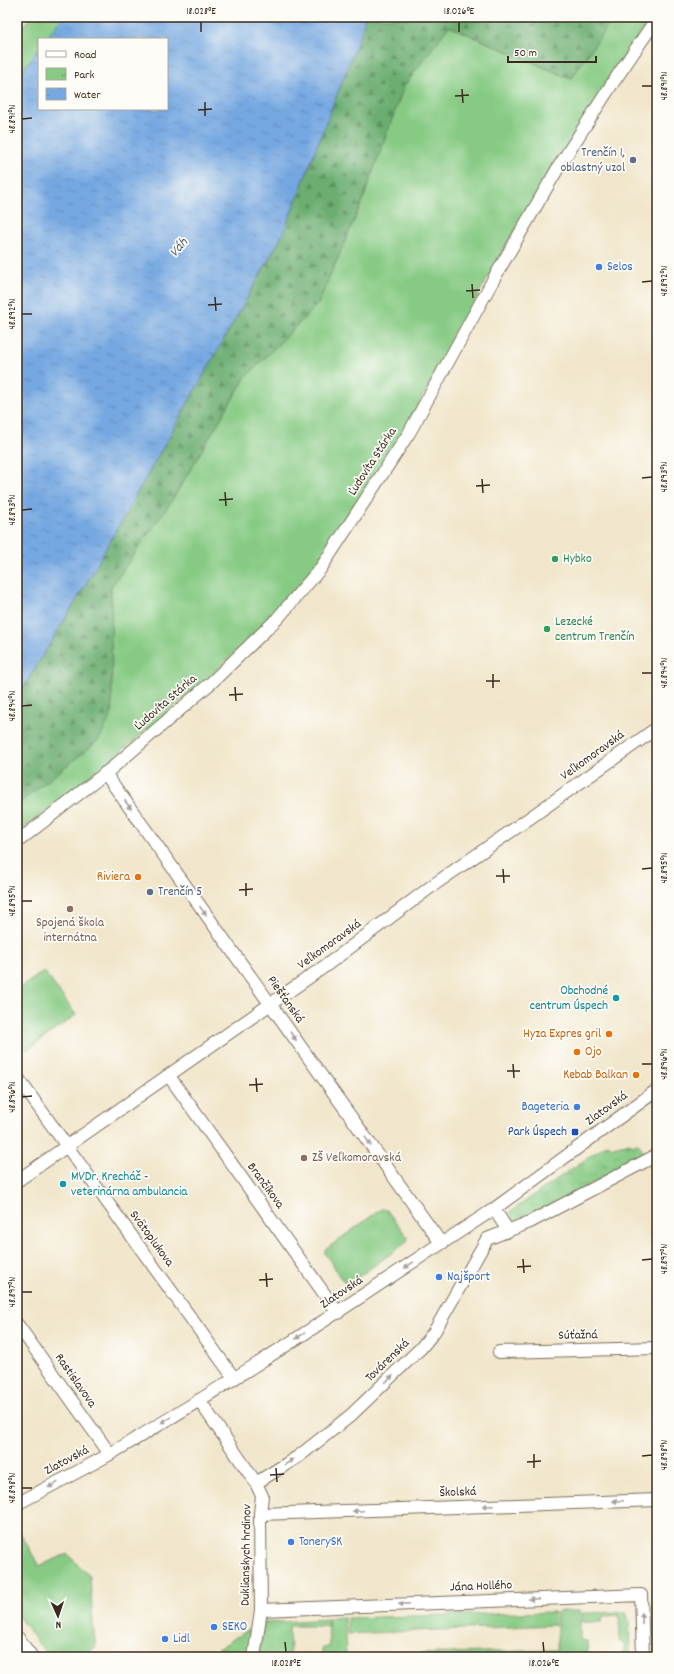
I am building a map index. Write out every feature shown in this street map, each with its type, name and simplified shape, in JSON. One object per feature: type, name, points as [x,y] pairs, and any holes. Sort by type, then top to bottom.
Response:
[{"type":"main road","points":[[17,1639],[30,1657]]},
{"type":"street","name":"Ľudovíta Stárka","points":[[17,842],[105,773],[212,682],[256,641],[321,568],[409,433],[497,273],[558,168],[612,84],[657,18]]},
{"type":"street","name":"Veľkomoravská","points":[[17,1181],[334,960],[432,886],[657,728]]},
{"type":"street","name":"Piešťanská","points":[[105,773],[441,1243]]},
{"type":"street","name":"Brančíkova","points":[[169,1076],[338,1313]]},
{"type":"street","name":"Svätoplukova","points":[[17,1077],[234,1378]]},
{"type":"street","name":"Zlatovská","points":[[441,1243],[436,1247],[494,1209],[657,1090]]},
{"type":"street","name":"Továrenská","points":[[256,1483],[299,1456],[350,1416],[422,1348],[434,1332],[487,1239],[530,1222],[657,1155]]},
{"type":"street","points":[[494,1209],[505,1226],[506,1232]]},
{"type":"street","name":"Zlatovská","points":[[17,1504],[110,1454],[199,1400],[338,1313],[441,1243]]},
{"type":"street","name":"Rastislavova","points":[[17,1324],[110,1454]]},
{"type":"street","name":"Súťažná","points":[[499,1352],[657,1348]]},
{"type":"street","name":"Duklianskych hrdinov","points":[[199,1400],[256,1483],[262,1496],[260,1514],[261,1610],[254,1657]]},
{"type":"street","name":"Školská","points":[[260,1514],[657,1500]]},
{"type":"street","name":"Jána Hollého","points":[[261,1610],[641,1595],[643,1657]]},
{"type":"green space","points":[[31,17],[63,17],[47,38],[38,38],[38,49],[17,78],[17,34]]},
{"type":"green space","points":[[365,17],[614,17],[571,79],[449,26],[404,86],[362,202],[318,304],[245,378],[171,502],[111,587],[112,713],[99,740],[17,805],[17,698],[85,586],[283,234],[362,30]]},
{"type":"green space","points":[[614,17],[651,17],[546,179],[504,248],[395,447],[349,519],[308,574],[272,616],[203,683],[196,687],[149,729],[17,834],[17,805],[99,740],[112,713],[111,587],[171,502],[245,378],[318,304],[362,202],[404,86],[449,26],[571,79]]},
{"type":"green space","points":[[44,971],[76,1015],[27,1050],[17,1036],[17,990]]},
{"type":"green space","points":[[630,1143],[633,1146],[638,1143],[646,1156],[522,1220],[513,1220],[510,1212],[607,1144],[613,1147]]},
{"type":"green space","points":[[381,1209],[386,1209],[408,1238],[407,1242],[350,1283],[345,1283],[325,1254],[325,1250]]},
{"type":"green space","points":[[17,1527],[39,1566],[67,1554],[90,1576],[93,1626],[96,1647],[82,1657],[49,1657],[17,1615]]},
{"type":"green space","points":[[557,1611],[580,1611],[580,1640],[587,1641],[588,1657],[322,1657],[322,1648],[329,1647],[328,1618],[344,1617],[346,1656],[557,1650]]},
{"type":"green space","points":[[554,1612],[555,1625],[347,1634],[347,1618]]},
{"type":"green space","points":[[626,1612],[629,1621],[630,1657],[624,1657],[624,1643],[620,1642],[619,1615],[603,1616],[602,1622],[582,1622],[582,1613]]},
{"type":"green space","points":[[327,1619],[328,1626],[289,1626],[290,1654],[286,1654],[286,1657],[259,1657],[264,1623]]},
{"type":"green space","points":[[255,1628],[249,1657],[206,1657],[244,1632]]},
{"type":"water","name":"Váh","points":[[63,17],[365,17],[362,30],[283,234],[85,586],[17,698],[17,78],[38,49],[38,110],[168,110],[168,38],[47,38]]},
{"type":"place","name":"Trenčín 1, oblastný uzol","points":[[633,160]]},
{"type":"place","name":"Selos","points":[[599,267]]},
{"type":"place","name":"Hybko","points":[[555,559]]},
{"type":"place","name":"Lezecké centrum Trenčín","points":[[547,629]]},
{"type":"place","name":"Riviera","points":[[138,877]]},
{"type":"place","name":"Trenčín 5","points":[[150,892]]},
{"type":"place","name":"Spojená škola internátna","points":[[70,909]]},
{"type":"place","name":"Obchodné centrum Úspech","points":[[616,998]]},
{"type":"place","name":"Hyza Expres gril","points":[[609,1034]]},
{"type":"place","name":"Ojo","points":[[577,1052]]},
{"type":"place","name":"Kebab Balkan","points":[[636,1075]]},
{"type":"place","name":"Bageteria","points":[[577,1107]]},
{"type":"place","name":"Park Úspech","points":[[575,1132]]},
{"type":"place","name":"ZŠ Veľkomoravská","points":[[304,1158]]},
{"type":"place","name":"MVDr. Krecháč - veterinárna ambulancia","points":[[63,1184]]},
{"type":"place","name":"Najšport","points":[[439,1277]]},
{"type":"place","name":"TonerySK","points":[[291,1542]]},
{"type":"place","name":"SEKO","points":[[214,1627]]},
{"type":"place","name":"Lidl","points":[[165,1639]]}]
